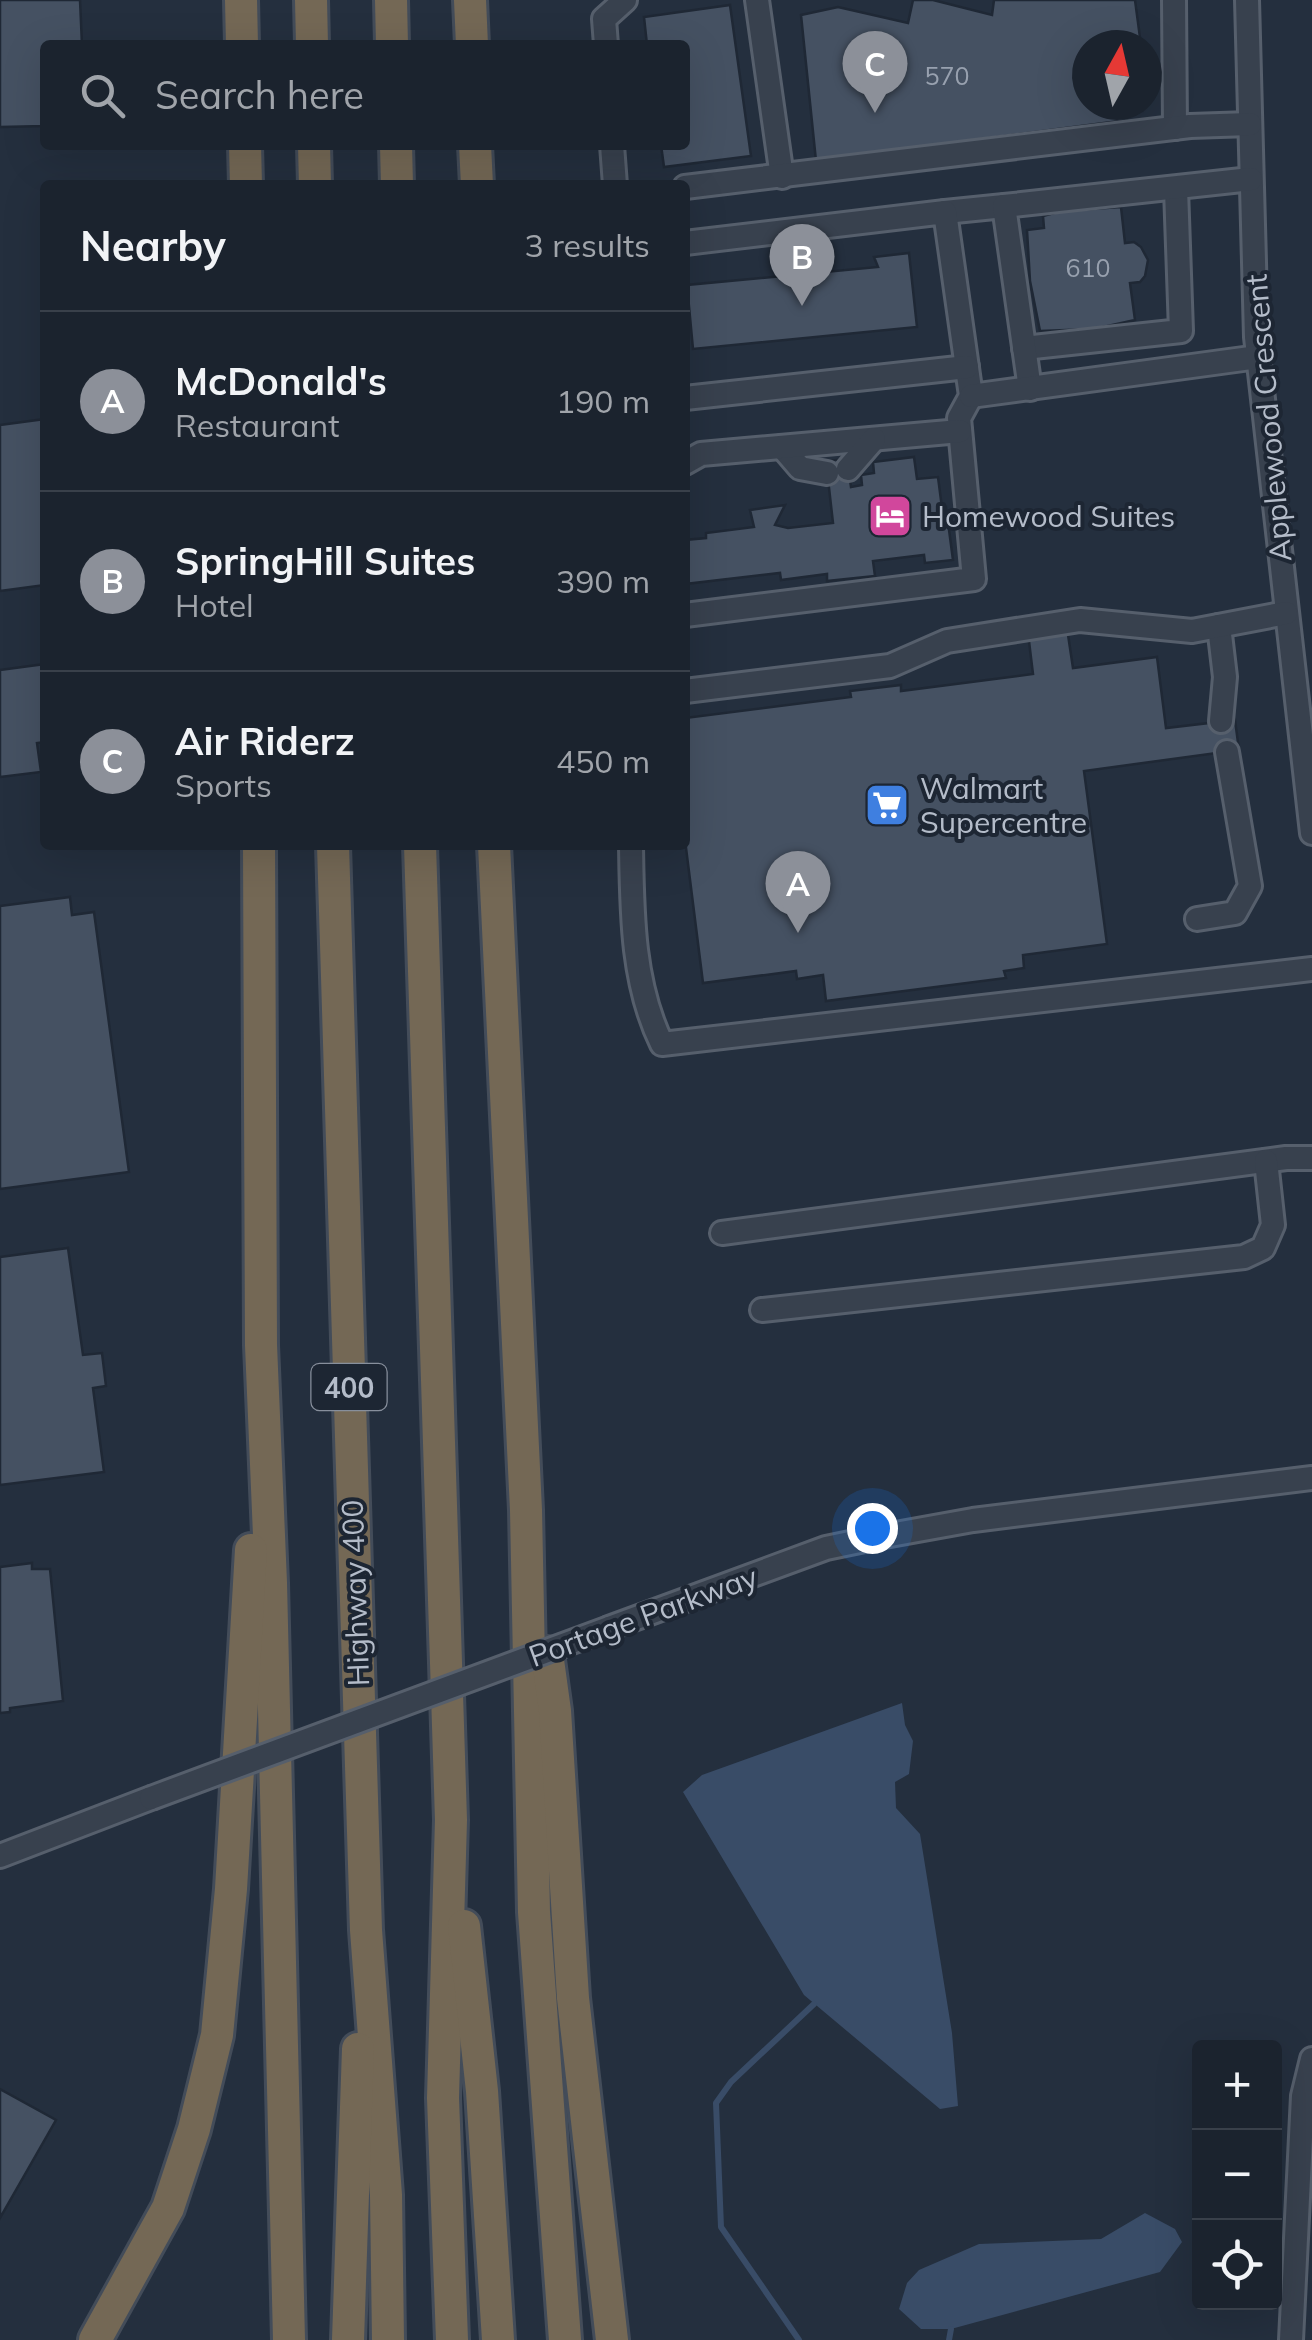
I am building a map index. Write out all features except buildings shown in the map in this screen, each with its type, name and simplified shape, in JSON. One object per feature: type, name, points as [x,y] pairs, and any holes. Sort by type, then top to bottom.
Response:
[{"type":"highway","points":[[241,0],[242,40]]},
{"type":"highway","points":[[311,0],[312,40]]},
{"type":"highway","points":[[390,0],[392,40]]},
{"type":"highway","points":[[470,0],[472,40]]},
{"type":"highway","points":[[245,150],[246,180]]},
{"type":"highway","points":[[314,150],[316,180]]},
{"type":"highway","points":[[396,150],[397,180]]},
{"type":"highway","points":[[476,150],[477,180]]},
{"type":"highway","points":[[259,850],[261,1346],[271,1584],[288,2340]]},
{"type":"highway","name":"Highway 400","points":[[333,850],[366,1930],[384,2176],[388,2340]]},
{"type":"highway","points":[[420,850],[450,1820],[443,2098],[452,2340]]},
{"type":"highway","points":[[494,850],[526,1510],[534,1912],[565,2340]]},
{"type":"highway","points":[[95,2340],[168,2208],[194,2130],[217,2035],[232,1889],[261,1346]]},
{"type":"highway","points":[[526,1510],[555,1711],[573,1998],[612,2340]]},
{"type":"highway","points":[[450,1820],[480,2072],[498,2340]]},
{"type":"highway","points":[[348,2340],[353,2139],[366,1930]]},
{"type":"street","points":[[606,40],[604,19],[625,0]]},
{"type":"street","points":[[758,0],[782,177]]},
{"type":"street","points":[[1174,0],[1176,128]]},
{"type":"street","name":"Applewood Crescent","points":[[1247,0],[1258,357],[1312,833]]},
{"type":"street","points":[[690,186],[1176,128],[1250,124]]},
{"type":"street","points":[[612,150],[614,180]]},
{"type":"street","points":[[690,242],[1251,179]]},
{"type":"street","points":[[1024,348],[1181,332],[1176,189]]},
{"type":"street","points":[[1004,206],[1030,389]]},
{"type":"street","points":[[690,614],[974,579],[959,418],[971,396],[945,212]]},
{"type":"street","points":[[971,396],[1258,357]]},
{"type":"street","points":[[690,397],[967,367]]},
{"type":"street","points":[[690,460],[701,454],[960,431]]},
{"type":"street","points":[[782,447],[800,468],[838,471],[874,438]]},
{"type":"street","points":[[690,690],[890,666],[947,641],[1080,620],[1192,631],[1286,613]]},
{"type":"street","points":[[1219,626],[1225,677],[1221,721]]},
{"type":"street","points":[[1196,919],[1235,912],[1250,886],[1227,752]]},
{"type":"street","points":[[631,850],[632,916],[646,1011],[662,1044],[1312,969]]},
{"type":"street","points":[[722,1233],[1312,1158]]},
{"type":"street","points":[[762,1310],[1244,1256],[1263,1248],[1273,1225],[1266,1161]]},
{"type":"street","name":"Portage Parkway","points":[[0,1856],[826,1548],[972,1520],[1312,1478]]},
{"type":"street","points":[[1291,2340],[1302,2306],[1303,2096],[1312,2059]]},
{"type":"water","points":[[902,1703],[905,1725],[913,1741],[909,1774],[895,1782],[896,1808],[920,1834],[952,2033],[958,2106],[940,2109],[804,1995],[683,1792],[702,1775]]},
{"type":"water","points":[[1145,2213],[1175,2229],[1182,2242],[1160,2272],[951,2329],[921,2329],[899,2309],[907,2283],[919,2270],[979,2244],[1101,2239]]},
{"type":"waterway","points":[[799,2340],[721,2227],[716,2103],[731,2082],[814,2004]]},
{"type":"waterway","points":[[949,2340],[951,2329]]},
{"type":"place","name":"Air Riderz","points":[[875,113]]},
{"type":"place","name":"SpringHill Suites","points":[[802,306]]},
{"type":"place","name":"Homewood Suites","points":[[890,516]]},
{"type":"place","name":"Walmart Supercentre","points":[[887,805]]},
{"type":"place","name":"McDonald's","points":[[798,933]]}]
